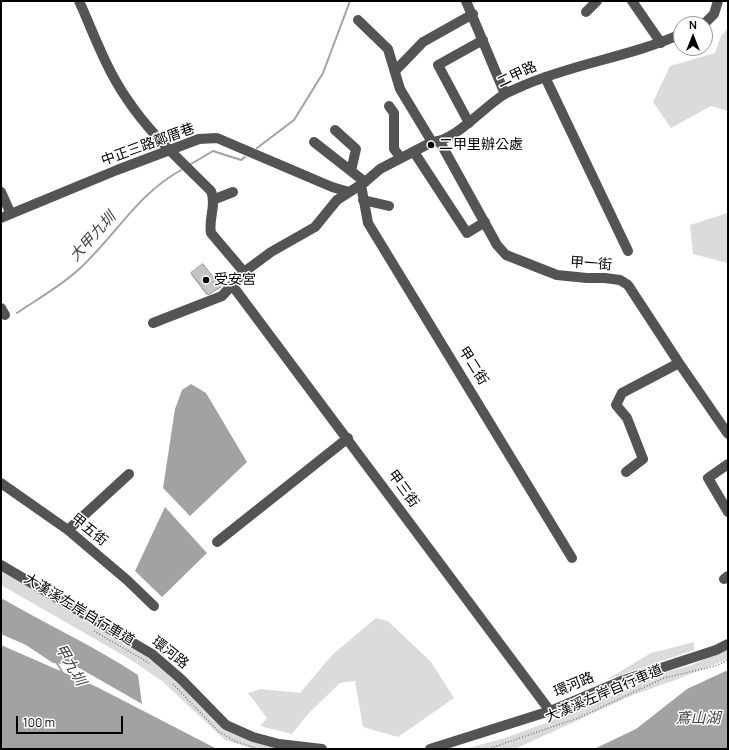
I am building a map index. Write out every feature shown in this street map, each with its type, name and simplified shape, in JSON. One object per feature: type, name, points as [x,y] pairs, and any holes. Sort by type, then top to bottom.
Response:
[{"type":"street","points":[[79,1],[105,62],[127,100],[169,151],[211,191],[215,199],[210,227],[211,233],[244,272]]},
{"type":"street","points":[[466,1],[473,14],[505,94]]},
{"type":"street","points":[[586,12],[597,1]]},
{"type":"street","points":[[632,1],[661,43]]},
{"type":"street","points":[[712,16],[718,1]]},
{"type":"street","points":[[395,71],[423,42],[473,14]]},
{"type":"street","name":"甲一街","points":[[358,20],[388,49],[400,89],[436,142],[485,222],[497,245],[506,255],[557,275],[581,278],[606,278],[620,280],[628,284],[679,363],[728,434]]},
{"type":"street","name":"二甲路","points":[[363,183],[380,169],[436,142],[469,123],[505,94],[545,77],[661,43],[673,38]]},
{"type":"street","points":[[469,123],[438,64],[483,40]]},
{"type":"street","points":[[545,77],[628,251]]},
{"type":"street","points":[[389,106],[394,114],[394,149],[401,158]]},
{"type":"street","points":[[335,130],[356,149],[352,171]]},
{"type":"street","name":"中正三路鄭厝巷","points":[[1,218],[199,139],[216,138],[332,187],[349,192]]},
{"type":"street","points":[[154,323],[222,296],[244,272],[271,252],[315,227],[337,200],[363,183],[352,171],[314,142]]},
{"type":"street","points":[[414,152],[467,233],[485,222]]},
{"type":"street","name":"甲二街","points":[[363,183],[363,200],[368,223],[572,558]]},
{"type":"street","points":[[1,192],[11,214]]},
{"type":"street","points":[[215,199],[233,192]]},
{"type":"street","points":[[363,200],[389,206]]},
{"type":"street","name":"甲三街","points":[[232,285],[348,438],[550,711]]},
{"type":"street","points":[[626,472],[643,459],[628,418],[616,405],[622,393],[679,363]]},
{"type":"street","points":[[217,542],[348,438]]},
{"type":"street","points":[[728,464],[708,478],[728,512]]},
{"type":"street","points":[[68,530],[129,474]]},
{"type":"street","name":"甲五街","points":[[1,483],[68,530],[127,580],[154,606]]},
{"type":"street","name":"環河路","points":[[1,565],[152,654],[182,679],[226,725],[253,737],[279,744],[322,749]]},
{"type":"street","name":"環河路","points":[[430,749],[550,711],[621,681],[716,650],[728,644]]},
{"type":"path","name":"大漢溪左岸自行車道","points":[[90,628],[154,667]]},
{"type":"path","name":"大漢溪左岸自行車道","points":[[488,749],[578,718],[664,678],[715,666],[728,660]]},
{"type":"path","points":[[170,682],[219,732],[237,742],[259,749]]},
{"type":"shaded area","points":[[728,28],[728,111],[711,106],[671,128],[653,102],[670,66],[705,56],[713,56],[721,36]]},
{"type":"shaded area","points":[[728,213],[728,263],[693,254],[690,225]]},
{"type":"shaded area","points":[[1,570],[160,665],[206,710],[290,749],[254,749],[225,740],[162,681],[128,658],[1,585]]},
{"type":"shaded area","points":[[376,618],[388,621],[431,662],[454,698],[398,737],[363,727],[355,681],[340,683],[309,713],[292,734],[260,726],[267,718],[248,693],[261,689],[300,693],[333,654]]},
{"type":"shaded area","points":[[694,642],[694,650],[606,680],[651,653]]},
{"type":"shaded area","points":[[728,648],[728,659],[633,695],[515,749],[464,749],[505,738],[551,721],[667,672],[692,665]]},
{"type":"water","points":[[191,384],[206,393],[247,462],[190,516],[163,488],[175,409],[182,390]]},
{"type":"water","points":[[165,507],[207,553],[162,597],[135,571]]},
{"type":"water","points":[[1,598],[104,654],[138,675],[142,704],[74,665],[53,663],[26,645],[1,634]]},
{"type":"water","points":[[1,645],[97,687],[217,749],[1,749]]},
{"type":"water","name":"鳶山湖","points":[[728,670],[728,749],[594,749],[636,729],[687,689]]},
{"type":"building","name":"受安宮","points":[[203,264],[221,287],[208,295],[191,273]]},
{"type":"waterway","name":"大甲九圳","points":[[257,148],[294,120],[323,73],[350,1]]},
{"type":"waterway","name":"大甲九圳","points":[[191,164],[213,151],[241,160],[245,157]]},
{"type":"waterway","name":"大甲九圳","points":[[17,313],[55,288],[77,271],[103,245],[138,204],[165,180],[181,170]]},
{"type":"waterway","name":"甲九圳","points":[[56,662],[63,673]]},
{"type":"place","name":"二甲里辦公處","points":[[431,145]]},
{"type":"place","name":"受安宮","points":[[206,280]]}]
